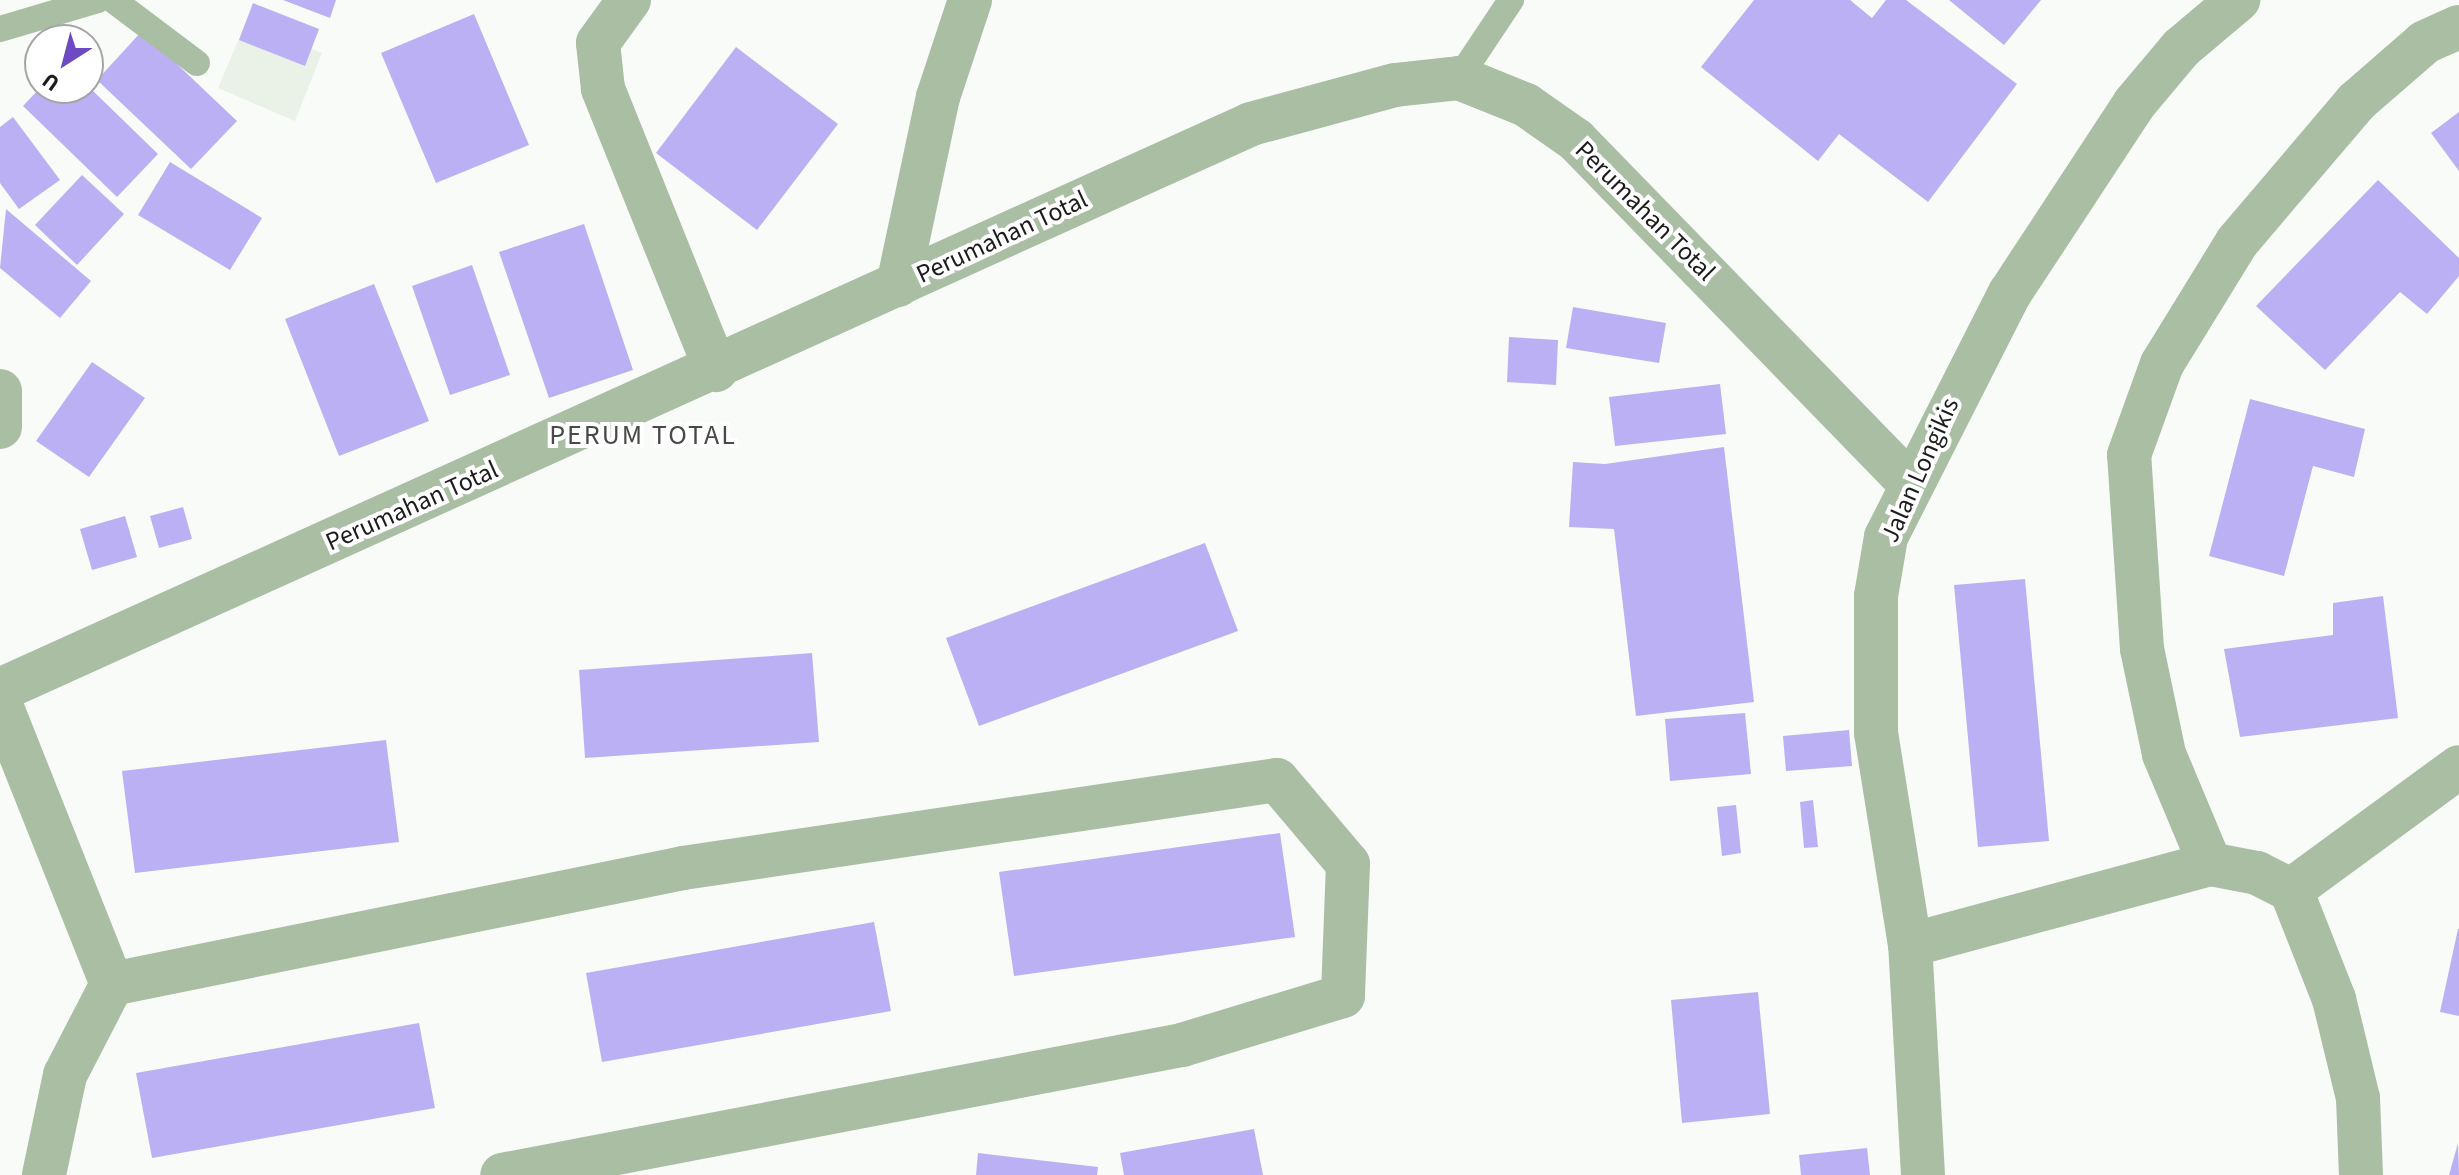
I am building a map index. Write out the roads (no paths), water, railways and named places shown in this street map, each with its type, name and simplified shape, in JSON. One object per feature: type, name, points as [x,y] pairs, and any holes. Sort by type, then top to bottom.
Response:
[{"type":"street","points":[[629,0],[598,43],[603,89],[716,370]]},
{"type":"street","points":[[898,285],[938,97],[970,0]]},
{"type":"street","name":"Jalan Longikis","points":[[1923,1175],[1910,945],[1876,733],[1876,596],[1886,537],[1909,483],[2010,293],[2134,104],[2181,48],[2238,0]]},
{"type":"street","points":[[2210,864],[2164,754],[2142,649],[2129,455],[2162,364],[2237,242],[2356,102],[2425,42],[2459,27]]},
{"type":"street","name":"Perumahan Total","points":[[0,690],[716,370],[1251,124],[1395,85],[1459,78],[1526,105],[1576,140],[1909,483]]},
{"type":"street","points":[[0,391],[0,427]]},
{"type":"street","points":[[0,703],[112,984],[65,1075],[44,1175]]},
{"type":"street","points":[[2291,890],[2459,767]]},
{"type":"street","points":[[112,984],[683,868],[1277,780],[1348,864],[1343,996],[1182,1045],[502,1175]]},
{"type":"street","points":[[1910,945],[2210,864],[2257,873],[2291,890],[2334,999],[2358,1098],[2361,1175]]},
{"type":"lane","points":[[0,29],[98,0]]},
{"type":"lane","points":[[113,0],[197,63]]},
{"type":"lane","points":[[1459,78],[1511,0]]},
{"type":"district","name":"PERUM TOTAL","points":[[643,435]]}]
